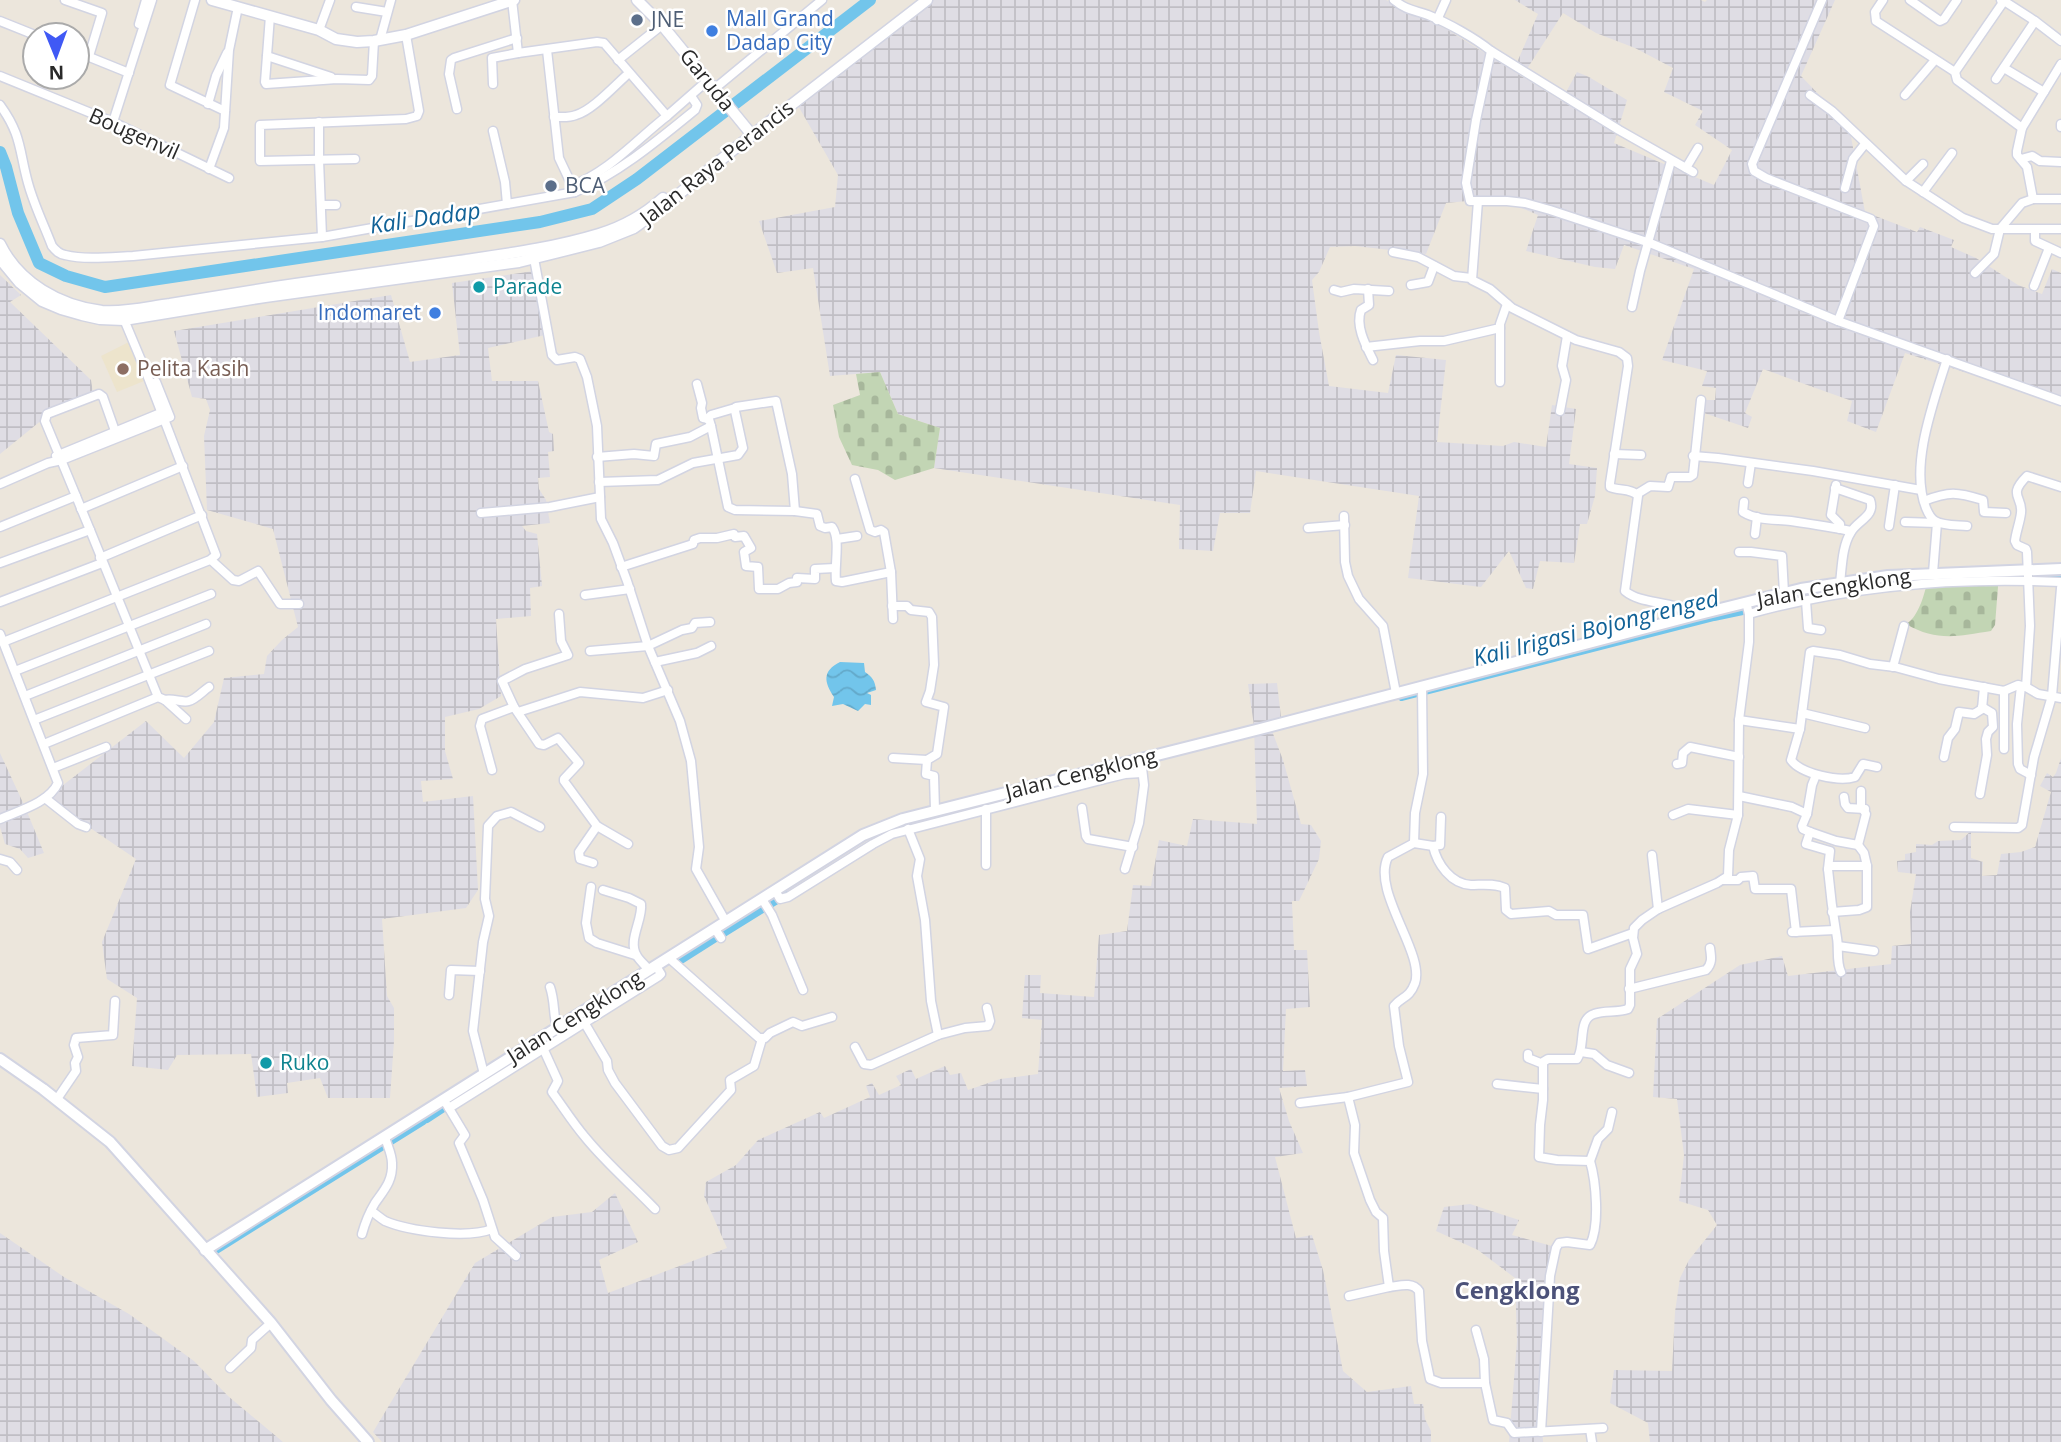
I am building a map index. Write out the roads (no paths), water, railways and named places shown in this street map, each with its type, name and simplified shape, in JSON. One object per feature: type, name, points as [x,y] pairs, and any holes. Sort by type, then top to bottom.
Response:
[{"type":"main road","name":"Jalan Cengklong","points":[[205,1250],[446,1104],[484,1074],[612,999],[669,958],[718,934],[726,922],[765,904],[863,835],[892,822],[935,810],[1020,795],[1142,767],[1396,693],[1422,693],[1692,616],[1747,608],[1784,593],[1803,597],[1840,583],[1854,587],[1934,573],[2027,575],[2061,569]]},
{"type":"main road","points":[[0,1059],[57,1099],[110,1142],[271,1323],[331,1400],[368,1442]]},
{"type":"street","points":[[65,0],[102,13],[91,50]]},
{"type":"street","points":[[111,121],[146,0]]},
{"type":"street","points":[[126,72],[152,0]]},
{"type":"street","points":[[195,0],[170,87],[225,111]]},
{"type":"street","points":[[212,0],[319,30],[346,41],[377,41],[405,35],[513,0],[518,53]]},
{"type":"street","points":[[319,30],[330,0]]},
{"type":"street","points":[[270,16],[266,84],[337,79],[364,80],[371,78],[377,41],[391,0]]},
{"type":"street","name":"Garuda","points":[[637,0],[662,24],[750,133]]},
{"type":"street","points":[[573,189],[612,163],[691,96],[710,85],[822,0]]},
{"type":"street","name":"Jalan Raya Perancis","points":[[750,133],[918,0]]},
{"type":"street","name":"Jalan Raya Perancis","points":[[0,258],[20,283],[42,301],[82,315],[125,315],[265,297],[533,254],[596,235],[628,222],[658,203],[928,0]]},
{"type":"street","points":[[1394,0],[1406,9],[1437,20],[1479,42],[1689,170],[1698,148]]},
{"type":"street","points":[[1437,20],[1446,0]]},
{"type":"street","points":[[1822,0],[1752,164],[1754,171],[1766,177],[1873,222],[1874,226],[1838,321]]},
{"type":"street","points":[[1882,0],[1875,12],[1876,21],[1955,72],[1957,80],[2022,128]]},
{"type":"street","points":[[1910,0],[1942,21],[1957,0]]},
{"type":"street","points":[[1955,72],[2003,0],[2061,41]]},
{"type":"street","points":[[209,169],[225,128],[229,50],[238,7]]},
{"type":"street","points":[[356,7],[387,12]]},
{"type":"street","points":[[0,21],[21,29]]},
{"type":"street","points":[[1996,79],[2035,21]]},
{"type":"street","points":[[618,60],[662,24]]},
{"type":"street","points":[[355,159],[260,161],[260,127],[406,119],[416,116],[419,111],[405,35]]},
{"type":"street","points":[[457,109],[449,74],[451,60],[517,38]]},
{"type":"street","points":[[494,84],[492,58],[601,42],[667,116]]},
{"type":"street","points":[[208,104],[216,76],[229,50]]},
{"type":"street","points":[[547,50],[559,158],[573,189]]},
{"type":"street","points":[[1491,51],[1466,183],[1471,201],[1525,203],[1550,209],[1650,243],[1838,321],[2061,401]]},
{"type":"street","points":[[267,56],[337,79]]},
{"type":"street","points":[[91,58],[126,72]]},
{"type":"street","points":[[1905,95],[1935,60]]},
{"type":"street","points":[[2033,199],[2026,167],[2017,152],[2022,128],[2061,64]]},
{"type":"street","points":[[2004,68],[2044,92]]},
{"type":"street","points":[[554,117],[579,115],[588,110],[629,73]]},
{"type":"street","name":"Bougenvil","points":[[0,76],[111,121],[229,177]]},
{"type":"street","points":[[1810,95],[1832,111],[1906,181],[1963,218],[1992,229],[2061,229]]},
{"type":"street","points":[[0,105],[10,119],[20,142],[27,181],[52,246],[57,252],[64,256],[133,256],[322,237],[506,204],[596,183],[695,110],[697,105],[691,96]]},
{"type":"street","points":[[319,122],[322,237]]},
{"type":"street","points":[[493,131],[505,182],[506,204]]},
{"type":"street","points":[[1845,188],[1853,159],[1865,144]]},
{"type":"street","points":[[1923,192],[1952,153]]},
{"type":"street","points":[[2021,159],[2032,156],[2040,161],[2061,162]]},
{"type":"street","points":[[1632,307],[1671,161]]},
{"type":"street","points":[[1906,181],[1923,164]]},
{"type":"street","points":[[1975,273],[1994,254],[2000,229],[2018,206],[2033,199],[2061,199]]},
{"type":"street","points":[[1478,201],[1471,278],[1473,282],[1490,289],[1507,304],[1567,336],[1619,352],[1627,358],[1610,487],[1637,494],[1650,486],[1668,487],[1671,477],[1693,475],[1701,400]]},
{"type":"street","points":[[321,205],[336,205]]},
{"type":"street","points":[[2035,230],[2035,240],[2061,253]]},
{"type":"street","name":"Jalan Raya Perancis","points":[[0,244],[20,272],[46,293],[85,307],[125,315]]},
{"type":"street","points":[[2034,286],[2049,248]]},
{"type":"street","points":[[1393,252],[1414,256],[1454,276],[1471,278]]},
{"type":"street","points":[[533,254],[552,355],[557,360],[577,358],[585,370],[597,426],[601,519],[648,646],[680,721],[691,761],[699,847],[696,869],[726,922]]},
{"type":"street","points":[[1411,285],[1428,282],[1434,265]]},
{"type":"street","points":[[1368,289],[1369,305],[1359,314],[1366,347],[1373,360]]},
{"type":"street","points":[[1334,290],[1388,291]]},
{"type":"street","points":[[1500,382],[1500,318],[1507,304]]},
{"type":"street","points":[[125,315],[166,415],[202,514],[215,552],[213,559]]},
{"type":"street","points":[[1366,347],[1445,341],[1500,328]]},
{"type":"street","points":[[1560,411],[1565,386],[1562,366],[1567,336]]},
{"type":"street","points":[[1937,523],[1930,517],[1924,501],[1920,467],[1947,359]]},
{"type":"street","points":[[697,384],[703,418],[709,422]]},
{"type":"street","points":[[115,431],[103,397],[99,394],[48,413],[44,420],[149,675],[162,699],[186,719]]},
{"type":"street","points":[[794,510],[792,474],[777,402],[737,406],[711,415],[709,422],[731,509],[794,510],[817,514],[820,526],[834,529],[837,539],[836,581],[891,572]]},
{"type":"street","points":[[599,482],[658,481],[693,463],[738,455],[743,448],[735,408]]},
{"type":"street","points":[[0,484],[115,431],[166,415]]},
{"type":"street","points":[[60,457],[166,415]]},
{"type":"street","points":[[597,457],[634,454],[654,456],[656,444],[690,437],[709,422]]},
{"type":"street","points":[[1614,454],[1641,455]]},
{"type":"street","points":[[1693,456],[1838,475],[1921,490]]},
{"type":"street","points":[[1748,483],[1751,463]]},
{"type":"street","points":[[81,509],[183,466]]},
{"type":"street","points":[[1838,475],[1831,515],[1840,524],[1840,529]]},
{"type":"street","points":[[2031,775],[2023,771],[2018,764],[2017,724],[2030,626],[2026,549],[2015,541],[2022,508],[2016,497],[2017,490],[2027,476],[2061,487]]},
{"type":"street","points":[[855,479],[870,530],[884,532],[891,572],[893,619]]},
{"type":"street","points":[[1889,526],[1895,485]]},
{"type":"street","points":[[1835,488],[1870,500],[1872,504],[1871,512],[1851,531],[1843,558],[1840,583]]},
{"type":"street","points":[[1924,501],[1951,493],[1983,500],[1984,512],[2006,513]]},
{"type":"street","points":[[1637,494],[1625,591],[1632,596],[1683,609],[1692,616]]},
{"type":"street","points":[[0,527],[76,496]]},
{"type":"street","points":[[481,513],[550,508],[600,497]]},
{"type":"street","points":[[1744,502],[1743,512],[1757,517],[1851,531]]},
{"type":"street","points":[[0,603],[202,514]]},
{"type":"street","points":[[1755,534],[1757,517]]},
{"type":"street","points":[[1308,528],[1345,520],[1345,562],[1348,576],[1359,599],[1386,633],[1396,693]]},
{"type":"street","points":[[1905,522],[1967,526]]},
{"type":"street","points":[[1934,573],[1937,523]]},
{"type":"street","points":[[0,563],[90,530]]},
{"type":"street","points":[[621,567],[693,544],[694,540],[700,538],[734,534],[735,537],[744,536],[751,548],[744,552],[746,566],[758,567],[759,589],[778,589],[797,582],[797,578],[815,579],[815,569],[835,568]]},
{"type":"street","points":[[837,539],[858,536]]},
{"type":"street","points":[[1739,552],[1782,556],[1784,593]]},
{"type":"street","points":[[0,819],[45,798],[58,783],[1,638],[213,559]]},
{"type":"street","points":[[213,559],[233,580],[239,581],[257,571],[280,604],[299,604]]},
{"type":"street","points":[[1889,583],[1935,584],[2027,575],[2061,582]]},
{"type":"street","points":[[1542,1064],[1548,1059],[1577,1059],[1581,1052],[1586,1019],[1595,1013],[1628,1009],[1630,969],[1637,954],[1633,933],[1638,923],[1658,909],[1728,876],[1729,850],[1738,815],[1739,720],[1749,642],[1747,608],[1854,587]]},
{"type":"street","points":[[1954,827],[2020,828],[2034,757],[2056,697],[2061,588]]},
{"type":"street","points":[[585,595],[629,589]]},
{"type":"street","points":[[15,671],[211,594]]},
{"type":"street","points":[[1803,597],[1808,628],[1821,630]]},
{"type":"street","points":[[892,606],[907,606],[911,610],[929,612],[932,617],[934,665],[926,702],[944,707],[937,754],[927,760],[893,758]]},
{"type":"street","points":[[559,614],[561,640],[568,655],[525,669],[502,681],[516,710],[539,744],[544,745],[558,738],[579,763],[564,781],[597,826],[628,844]]},
{"type":"street","points":[[590,651],[648,646],[692,628],[695,623],[710,622]]},
{"type":"street","points":[[25,696],[206,624]]},
{"type":"street","points":[[1893,667],[1904,626]]},
{"type":"street","points":[[655,662],[697,653],[711,646]]},
{"type":"street","points":[[34,720],[209,651]]},
{"type":"street","points":[[1877,767],[1863,764],[1852,778],[1816,775],[1795,765],[1791,760],[1800,729],[1810,652],[1840,655],[1938,679],[2004,691],[2018,685],[2024,686],[2038,694],[2056,697]]},
{"type":"street","points":[[44,744],[162,699],[191,701],[209,687]]},
{"type":"street","points":[[1944,757],[1948,738],[1955,729],[1959,712],[1974,714],[1982,708],[1984,687]]},
{"type":"street","points":[[492,770],[480,726],[482,719],[580,692],[643,698],[668,690]]},
{"type":"street","points":[[2004,691],[2004,749]]},
{"type":"street","points":[[1415,843],[1415,813],[1423,774],[1422,693]]},
{"type":"street","points":[[1980,794],[1987,755],[1986,739],[1993,727],[1992,712],[1982,708]]},
{"type":"street","points":[[1802,713],[1865,728]]},
{"type":"street","points":[[1739,720],[1800,729]]},
{"type":"street","points":[[53,768],[106,747]]},
{"type":"street","points":[[1677,764],[1682,764],[1682,754],[1689,747],[1739,757]]},
{"type":"street","points":[[927,760],[926,775],[934,776],[935,810]]},
{"type":"street","points":[[1125,869],[1139,823],[1143,794],[1142,767]]},
{"type":"street","points":[[1816,775],[1803,829],[1836,841],[1858,845],[1864,853],[1867,866],[1867,907],[1832,912]]},
{"type":"street","points":[[1858,845],[1867,814],[1861,806],[1861,791]]},
{"type":"street","points":[[777,894],[789,897],[873,844],[908,829],[986,809],[1020,795]]},
{"type":"street","points":[[1738,796],[1792,807],[1807,814]]},
{"type":"street","points":[[1844,797],[1848,808],[1865,809]]},
{"type":"street","points":[[45,798],[78,824],[86,827]]},
{"type":"street","points":[[1082,808],[1088,839],[1133,848]]},
{"type":"street","points":[[986,809],[986,865]]},
{"type":"street","points":[[1673,815],[1688,809],[1738,815]]},
{"type":"street","points":[[484,1074],[473,1031],[483,942],[489,916],[485,899],[488,826],[497,816],[511,812],[540,827]]},
{"type":"street","points":[[1300,1102],[1348,1097],[1408,1082],[1399,1046],[1394,1006],[1409,995],[1417,969],[1390,898],[1385,868],[1388,857],[1415,843],[1438,846],[1441,843],[1441,817]]},
{"type":"street","points":[[593,863],[580,859],[579,852],[597,826]]},
{"type":"street","points":[[908,829],[920,859],[917,876],[926,934],[931,1001],[938,1035]]},
{"type":"street","points":[[1810,832],[1806,844],[1830,851],[1828,869],[1841,972]]},
{"type":"street","points":[[1433,846],[1443,869],[1458,882],[1505,888],[1506,910],[1511,914],[1549,911],[1556,915],[1583,915],[1588,949],[1633,933]]},
{"type":"street","points":[[1652,855],[1658,909]]},
{"type":"street","points":[[0,859],[10,862],[18,870]]},
{"type":"street","points":[[1828,869],[1830,866],[1839,865],[1867,866]]},
{"type":"street","points":[[1723,880],[1753,876],[1755,889],[1791,889],[1794,932],[1835,930]]},
{"type":"street","points":[[592,887],[586,923],[589,938],[635,955],[656,969]]},
{"type":"street","points":[[603,890],[641,904],[642,911],[634,940],[635,955]]},
{"type":"street","points":[[765,904],[803,990]]},
{"type":"street","points":[[1838,946],[1874,951]]},
{"type":"street","points":[[1629,989],[1706,970],[1710,966],[1710,948]]},
{"type":"street","points":[[669,958],[762,1039]]},
{"type":"street","points":[[449,995],[452,969],[480,971]]},
{"type":"street","points":[[550,987],[554,998],[554,1019],[565,1027]]},
{"type":"street","points":[[516,1256],[498,1241],[492,1229],[459,1143],[465,1135],[446,1104],[543,1048],[565,1027],[584,1022],[612,999]]},
{"type":"street","points":[[57,1099],[76,1070],[76,1038],[113,1035],[115,1001]]},
{"type":"street","points":[[855,1047],[864,1064],[871,1065],[938,1035],[965,1028],[988,1026],[990,1021],[987,1008]]},
{"type":"street","points":[[584,1022],[607,1060],[607,1068],[615,1083],[662,1146],[668,1150],[678,1148],[731,1090],[730,1080],[754,1066],[762,1039],[793,1022],[802,1026],[832,1017]]},
{"type":"street","points":[[543,1048],[558,1081],[552,1092],[567,1114],[598,1152],[655,1209]]},
{"type":"street","points":[[1581,1052],[1594,1054],[1607,1065],[1629,1073]]},
{"type":"street","points":[[1528,1054],[1528,1058],[1542,1064]]},
{"type":"street","points":[[1542,1064],[1539,1157],[1590,1161]]},
{"type":"street","points":[[1496,1084],[1543,1089]]},
{"type":"street","points":[[1348,1097],[1355,1125],[1354,1153],[1370,1200],[1376,1212],[1383,1218],[1389,1287]]},
{"type":"street","points":[[1541,1432],[1552,1261],[1559,1243],[1589,1245],[1592,1242],[1595,1203],[1594,1174],[1590,1161],[1598,1139],[1608,1129],[1612,1112]]},
{"type":"street","points":[[362,1234],[365,1222],[387,1188],[392,1164],[386,1141]]},
{"type":"street","points":[[372,1211],[383,1220],[398,1225],[449,1234],[473,1234],[492,1229]]},
{"type":"street","points":[[1349,1296],[1389,1287],[1416,1287],[1419,1291],[1422,1341],[1430,1380],[1446,1383],[1485,1383]]},
{"type":"street","points":[[230,1368],[251,1348],[252,1340],[271,1323]]},
{"type":"street","points":[[1476,1330],[1484,1359],[1485,1383],[1493,1420],[1507,1423],[1514,1433],[1603,1428]]},
{"type":"street","points":[[1590,1429],[1592,1442]]},
{"type":"water","points":[[840,662],[864,663],[865,672],[873,679],[876,687],[876,690],[867,693],[871,695],[871,705],[865,704],[858,711],[843,704],[832,706],[834,697],[826,677],[830,669]]},
{"type":"waterway","name":"Kali Dadap","points":[[0,152],[18,213],[39,263],[66,276],[105,287],[540,222],[592,209],[637,179],[870,0]]},
{"type":"waterway","name":"Kali Irigasi Bojongrenged","points":[[2001,576],[2061,577]]},
{"type":"waterway","name":"Kali Irigasi Bojongrenged","points":[[1402,697],[1714,617],[1776,604]]},
{"type":"waterway","name":"Kali Irigasi Bojongrenged","points":[[1025,794],[1089,778]]},
{"type":"waterway","name":"Kali Irigasi Bojongrenged","points":[[722,934],[785,895]]},
{"type":"waterway","name":"Kali Irigasi Bojongrenged","points":[[676,963],[717,937]]},
{"type":"waterway","name":"Kali Irigasi Bojongrenged","points":[[572,1024],[600,1010]]},
{"type":"waterway","name":"Kali Irigasi Bojongrenged","points":[[502,1070],[567,1028]]},
{"type":"waterway","name":"Kali Irigasi Bojongrenged","points":[[427,1119],[453,1102]]},
{"type":"waterway","name":"Kali Irigasi Bojongrenged","points":[[216,1250],[423,1121]]},
{"type":"place","name":"JNE","points":[[637,20]]},
{"type":"place","name":"Mall Grand Dadap City","points":[[712,31]]},
{"type":"place","name":"BCA","points":[[551,186]]},
{"type":"place","name":"Parade","points":[[479,287]]},
{"type":"place","name":"Indomaret","points":[[435,313]]},
{"type":"place","name":"Pelita Kasih","points":[[123,369]]},
{"type":"place","name":"Ruko","points":[[266,1063]]},
{"type":"district","name":"Cengklong","points":[[1517,1291]]}]
